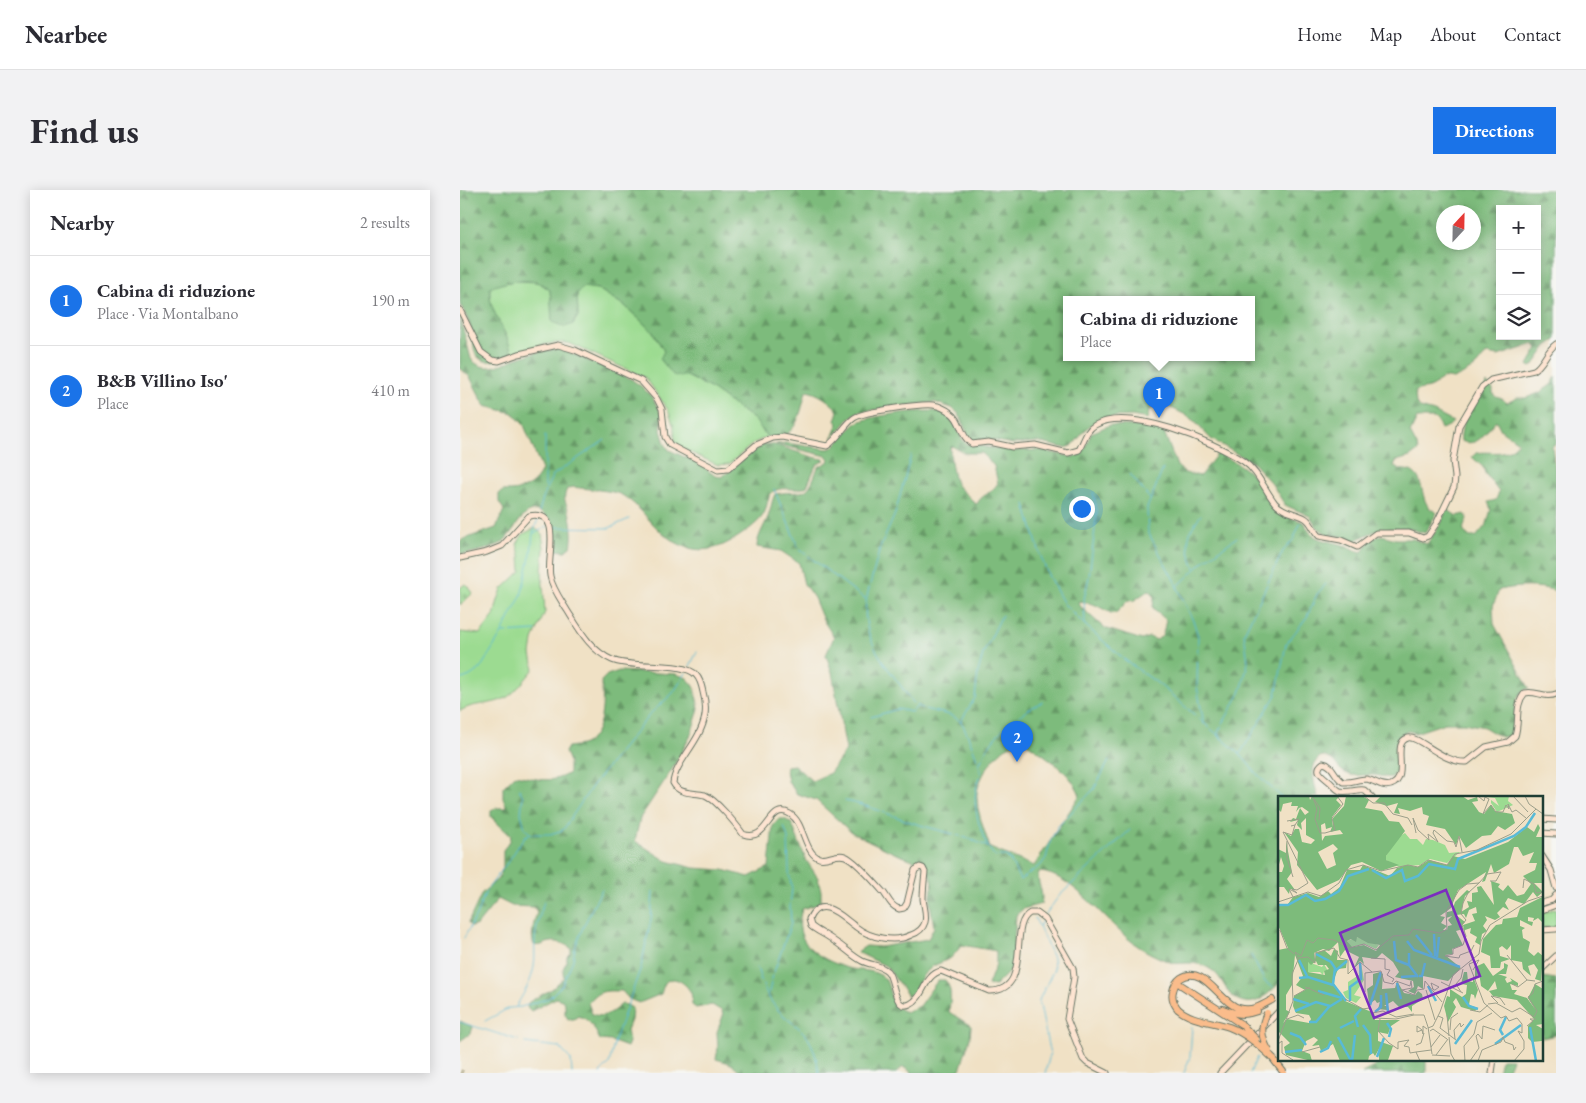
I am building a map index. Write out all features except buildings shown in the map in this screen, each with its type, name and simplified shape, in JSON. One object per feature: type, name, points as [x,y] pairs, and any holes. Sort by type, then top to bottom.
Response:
[{"type":"highway","points":[[1272,1000],[1254,1009],[1240,1009],[1229,1003],[1202,978],[1190,975],[1181,978],[1174,988],[1172,997],[1178,1009],[1190,1017],[1238,1031],[1255,1042],[1274,1059]]},
{"type":"highway","points":[[1181,985],[1241,1024],[1274,1059],[1284,1073]]},
{"type":"highway","points":[[1210,1004],[1234,1014],[1243,1015],[1260,1010],[1272,1000]]},
{"type":"highway","points":[[1272,1000],[1262,1027],[1263,1038],[1274,1059]]},
{"type":"street","points":[[460,310],[481,352],[492,360],[499,361],[519,354],[558,345],[575,350],[641,381],[657,398],[662,408],[665,437],[670,446],[718,470],[728,469],[756,445],[773,438],[783,437],[827,446],[836,439],[851,420],[858,416],[873,412],[925,405],[939,406],[954,415],[958,419],[965,438],[972,444],[988,442],[1012,447],[1035,445],[1068,453],[1079,450],[1088,430],[1094,425],[1106,421],[1127,420],[1179,430],[1244,462],[1255,472],[1274,502],[1280,508],[1306,518],[1319,536],[1341,540],[1356,547],[1371,536],[1380,533],[1409,533],[1423,538],[1428,536],[1454,487],[1453,461],[1460,426],[1482,388],[1491,380],[1534,370],[1539,367],[1548,351],[1556,344]]},
{"type":"street","points":[[460,558],[487,552],[502,546],[529,516],[543,518],[549,524],[551,531],[549,569],[552,583],[586,640],[604,656],[615,661],[630,665],[686,668],[698,677],[704,698],[705,715],[699,735],[676,774],[673,784],[678,789],[683,792],[707,796],[744,834],[758,835],[775,815],[785,812],[789,814],[797,822],[809,848],[815,856],[822,859],[840,855],[847,857],[865,873],[891,905],[899,910],[904,908],[907,903],[915,870],[920,867],[924,869],[923,891],[926,920],[921,930],[908,937],[897,939],[883,938],[856,928],[841,914],[827,908],[814,910],[809,918],[810,924],[816,930],[834,940],[861,960],[887,971],[892,978],[896,998],[900,1003],[907,1005],[912,1003],[931,976],[937,972],[943,971],[982,990],[994,991],[1008,985],[1014,975],[1020,948],[1023,918],[1030,914],[1041,915],[1048,923],[1073,968],[1074,977],[1067,1009],[1067,1019],[1083,1059],[1107,1073]]},
{"type":"street","points":[[1371,796],[1364,790],[1338,790],[1320,774],[1319,767],[1323,763],[1328,764],[1343,782],[1366,779],[1383,786],[1391,785],[1397,781],[1401,771],[1401,744],[1405,739],[1410,738],[1417,740],[1449,760],[1466,762],[1486,747],[1508,742],[1514,736],[1518,707],[1523,695],[1530,692],[1548,696],[1556,694]]},
{"type":"street","points":[[1544,859],[1551,870],[1556,888]]},
{"type":"street","points":[[1544,902],[1552,900],[1556,895]]},
{"type":"street","points":[[1544,967],[1556,956]]},
{"type":"street","points":[[1221,1072],[1278,1012]]},
{"type":"street","points":[[1492,1073],[1494,1060]]},
{"type":"green space","points":[[460,190],[1556,190],[1556,340],[1547,346],[1533,366],[1530,367],[1528,365],[1538,348],[1534,344],[1498,356],[1487,354],[1476,366],[1465,373],[1453,379],[1442,379],[1431,387],[1415,392],[1416,404],[1420,408],[1434,412],[1453,422],[1441,429],[1434,418],[1417,418],[1410,433],[1418,451],[1410,457],[1396,461],[1394,466],[1399,470],[1415,474],[1419,480],[1425,502],[1437,513],[1425,533],[1407,528],[1380,529],[1353,541],[1341,536],[1328,535],[1317,527],[1310,516],[1285,505],[1272,484],[1253,463],[1211,439],[1194,421],[1167,406],[1149,409],[1148,419],[1132,416],[1110,417],[1106,421],[1094,423],[1088,427],[1072,446],[1065,448],[1037,442],[1013,444],[986,439],[973,441],[969,437],[958,413],[952,408],[934,402],[858,412],[832,438],[838,423],[835,421],[838,411],[824,398],[806,391],[799,416],[793,428],[781,437],[767,437],[755,420],[710,388],[687,376],[674,376],[660,359],[664,351],[653,332],[625,306],[598,289],[583,287],[577,294],[578,316],[573,324],[565,327],[552,322],[550,290],[542,284],[521,281],[508,282],[490,288],[492,305],[511,354],[499,360],[485,361],[476,355],[470,325],[460,304]]},
{"type":"green space","points":[[514,281],[538,282],[550,290],[553,322],[578,316],[577,294],[583,287],[598,289],[625,306],[652,331],[664,351],[687,376],[710,388],[755,420],[767,437],[754,443],[729,464],[718,465],[683,449],[675,442],[674,427],[668,410],[646,378],[569,343],[547,344],[511,354],[492,305],[490,288],[498,284]]},
{"type":"green space","points":[[460,317],[471,359],[483,367],[495,366],[542,352],[563,350],[631,379],[651,396],[662,414],[661,430],[669,450],[700,464],[715,476],[722,477],[751,453],[767,444],[825,460],[816,465],[807,486],[799,489],[778,489],[774,491],[771,493],[765,512],[757,522],[731,541],[709,549],[698,550],[689,548],[670,539],[635,505],[618,493],[573,487],[567,489],[565,493],[572,536],[571,547],[565,551],[554,550],[554,535],[550,521],[543,514],[531,511],[525,515],[500,544],[491,548],[462,554],[460,552],[461,540],[496,528],[504,510],[499,502],[499,494],[503,491],[525,488],[537,479],[542,470],[524,425],[513,413],[485,406],[470,377],[460,368]]},
{"type":"green space","points":[[1556,377],[1556,444],[1552,447],[1556,476],[1556,591],[1528,587],[1499,590],[1493,606],[1494,624],[1529,688],[1518,696],[1512,730],[1509,736],[1501,737],[1484,727],[1464,723],[1445,723],[1415,733],[1409,731],[1402,733],[1395,746],[1397,771],[1392,777],[1347,774],[1331,759],[1322,756],[1317,759],[1313,769],[1318,796],[1278,796],[1278,985],[1267,995],[1258,1001],[1241,1001],[1234,998],[1218,976],[1203,965],[1173,963],[1159,958],[1139,947],[1124,935],[1077,890],[1064,881],[1039,872],[1038,879],[1042,895],[1041,904],[1023,909],[1016,915],[1012,969],[995,986],[988,985],[996,964],[996,951],[962,945],[951,958],[933,966],[924,974],[913,993],[908,996],[886,966],[857,952],[866,946],[880,947],[928,939],[934,927],[930,902],[933,881],[924,864],[894,853],[851,832],[816,800],[797,794],[788,781],[787,766],[794,765],[812,781],[830,773],[846,750],[832,672],[826,655],[834,637],[823,620],[814,598],[804,584],[799,563],[781,551],[757,547],[759,536],[769,514],[775,494],[799,492],[807,489],[818,467],[828,462],[829,459],[827,456],[776,444],[786,443],[828,449],[832,448],[854,425],[863,420],[900,413],[938,411],[952,419],[966,444],[1013,451],[1039,450],[1073,457],[1084,451],[1091,433],[1110,425],[1134,426],[1164,432],[1177,466],[1185,473],[1200,476],[1218,453],[1252,475],[1261,486],[1271,505],[1279,513],[1305,523],[1311,534],[1316,537],[1362,552],[1371,540],[1381,535],[1396,539],[1413,539],[1427,544],[1442,522],[1446,509],[1457,516],[1465,514],[1467,518],[1463,529],[1464,532],[1470,537],[1476,537],[1487,524],[1491,509],[1488,502],[1496,500],[1499,492],[1485,473],[1483,467],[1472,457],[1476,453],[1482,452],[1504,452],[1514,447],[1518,442],[1501,430],[1496,420],[1477,441],[1467,443],[1461,441],[1461,433],[1466,418],[1487,383],[1493,389],[1494,395],[1507,403],[1517,398],[1526,398],[1539,393],[1551,385]],"holes":[[[952,446],[965,453],[982,453],[994,466],[998,483],[977,504],[959,487],[953,473],[950,448]],[[1149,590],[1154,598],[1153,608],[1166,620],[1163,634],[1157,640],[1149,637],[1142,640],[1104,628],[1078,602],[1093,604],[1110,613],[1116,613],[1128,600],[1133,601]],[[1023,740],[1063,771],[1076,786],[1080,795],[1034,866],[990,848],[982,824],[977,799],[979,785],[990,764],[1005,748]]]},
{"type":"green space","points":[[535,528],[542,534],[544,548],[542,571],[545,612],[533,640],[531,654],[534,669],[517,689],[506,698],[471,706],[460,711],[460,632],[480,634],[494,616],[502,589],[521,571],[517,544],[523,534]]},
{"type":"green space","points":[[465,584],[473,593],[460,605],[460,588]]},
{"type":"green space","points":[[619,671],[676,674],[687,678],[694,686],[699,709],[690,737],[671,771],[640,818],[635,841],[667,861],[694,868],[723,870],[749,877],[769,867],[773,826],[779,819],[785,819],[792,824],[806,860],[818,878],[821,891],[821,903],[802,909],[800,931],[804,940],[817,954],[836,964],[880,975],[887,983],[895,1005],[907,1012],[919,1006],[938,980],[945,980],[950,991],[949,1012],[971,1026],[970,1038],[960,1070],[950,1073],[913,1073],[903,1067],[896,1073],[740,1073],[733,1065],[716,1059],[718,1048],[717,1032],[723,1016],[722,1011],[712,1005],[696,1008],[692,1005],[689,990],[676,979],[668,980],[665,983],[661,994],[639,1003],[629,999],[622,991],[611,991],[599,993],[588,1003],[592,1014],[601,1016],[615,1010],[622,1004],[632,1008],[631,1020],[627,1030],[629,1042],[627,1047],[611,1041],[600,1040],[592,1025],[582,1017],[578,1016],[574,1019],[568,1019],[565,1014],[565,1004],[562,1000],[556,998],[531,1011],[527,1007],[529,1002],[552,989],[564,977],[563,969],[567,962],[567,957],[571,953],[571,948],[556,942],[539,946],[534,945],[532,933],[537,912],[534,907],[512,906],[498,899],[477,925],[471,927],[468,923],[482,893],[498,879],[503,869],[503,850],[510,841],[511,836],[491,817],[491,811],[496,808],[507,808],[503,798],[503,787],[515,775],[549,780],[569,773],[569,762],[565,752],[568,747],[578,746],[591,740],[596,733],[602,706],[601,681],[607,675]]},
{"type":"green space","points":[[1556,908],[1556,927],[1544,928],[1544,912]]},
{"type":"green space","points":[[1544,977],[1556,979],[1556,1035],[1544,1038]]},
{"type":"green space","points":[[460,1021],[473,1027],[471,1033],[460,1041]]},
{"type":"green space","points":[[1382,1060],[1426,1060],[1426,1073],[1362,1073],[1374,1067]]},
{"type":"green space","points":[[1501,1060],[1512,1060],[1506,1073],[1498,1073]]},
{"type":"waterway","points":[[545,436],[545,487]]},
{"type":"waterway","points":[[539,512],[545,491],[553,475],[605,440]]},
{"type":"waterway","points":[[911,455],[895,514],[880,548],[868,592],[866,606],[868,631],[872,643],[885,665],[915,704],[956,718],[963,725],[981,771],[975,797],[977,816],[987,844],[996,857]]},
{"type":"waterway","points":[[1163,469],[1147,508],[1148,532],[1174,580],[1198,636],[1197,687],[1204,724]]},
{"type":"waterway","points":[[1130,474],[1150,499]]},
{"type":"waterway","points":[[774,489],[799,549],[865,599]]},
{"type":"waterway","points":[[1085,624],[1084,599],[1089,577],[1097,512],[1093,492]]},
{"type":"waterway","points":[[1025,504],[1040,554],[1049,577],[1064,604],[1125,660],[1160,685],[1240,754],[1256,773],[1280,796]]},
{"type":"waterway","points":[[1195,568],[1189,553],[1188,540],[1192,528],[1201,515]]},
{"type":"waterway","points":[[460,680],[480,669],[502,633],[521,596],[531,553],[533,533],[538,519]]},
{"type":"waterway","points":[[554,527],[609,528],[629,519]]},
{"type":"waterway","points":[[1222,739],[1218,732],[1240,693],[1248,662],[1244,633],[1283,551],[1293,540],[1301,522]]},
{"type":"waterway","points":[[534,533],[548,527]]},
{"type":"waterway","points":[[1177,587],[1203,562],[1237,537]]},
{"type":"waterway","points":[[1240,754],[1276,695],[1286,644],[1307,617],[1317,594],[1326,584]]},
{"type":"waterway","points":[[961,721],[975,698],[978,672],[983,654],[1002,615]]},
{"type":"waterway","points":[[503,633],[536,631]]},
{"type":"waterway","points":[[690,666],[697,652]]},
{"type":"waterway","points":[[519,789],[523,796],[521,813],[525,829],[531,834],[550,834],[563,830],[593,785],[651,713],[673,693],[686,673]]},
{"type":"waterway","points":[[980,763],[991,743],[1005,727],[1023,713],[1042,702]]},
{"type":"waterway","points":[[871,717],[898,709],[911,712],[918,706]]},
{"type":"waterway","points":[[999,856],[1006,856],[1010,860],[1020,880],[1041,865],[1046,858],[1051,839],[1058,826],[1094,789],[1109,761]]},
{"type":"waterway","points":[[845,801],[960,836],[988,847]]},
{"type":"waterway","points":[[768,996],[773,975],[791,923],[790,905],[792,889],[789,872],[788,838],[784,826]]},
{"type":"waterway","points":[[1045,915],[1059,896],[1130,830]]},
{"type":"waterway","points":[[464,938],[476,916],[486,891],[525,836],[530,834]]},
{"type":"waterway","points":[[485,1021],[509,1008],[521,1007],[549,998],[562,985],[573,960],[575,948],[583,927],[602,889]]},
{"type":"waterway","points":[[600,1073],[609,1064],[615,1040],[641,967],[651,919],[653,892]]},
{"type":"waterway","points":[[516,1007],[532,976],[537,924],[544,901]]},
{"type":"waterway","points":[[1035,918],[1053,958],[1054,969],[1039,1000],[1050,1055],[1045,1073]]},
{"type":"waterway","points":[[1039,927],[1042,921]]},
{"type":"waterway","points":[[1251,955],[1265,982],[1273,987]]},
{"type":"waterway","points":[[757,968],[765,990],[774,1005],[804,1033],[811,1043],[819,1073]]},
{"type":"waterway","points":[[460,1022],[518,1040]]},
{"type":"waterway","points":[[1184,1073],[1190,1057],[1192,1027]]},
{"type":"waterway","points":[[525,1043],[559,1047],[571,1060],[572,1073]]},
{"type":"waterway","points":[[1250,1073],[1257,1057]]},
{"type":"place","name":"Cabina di riduzione","points":[[1159,418]]},
{"type":"place","name":"B&B Villino Iso'","points":[[1017,762]]}]
